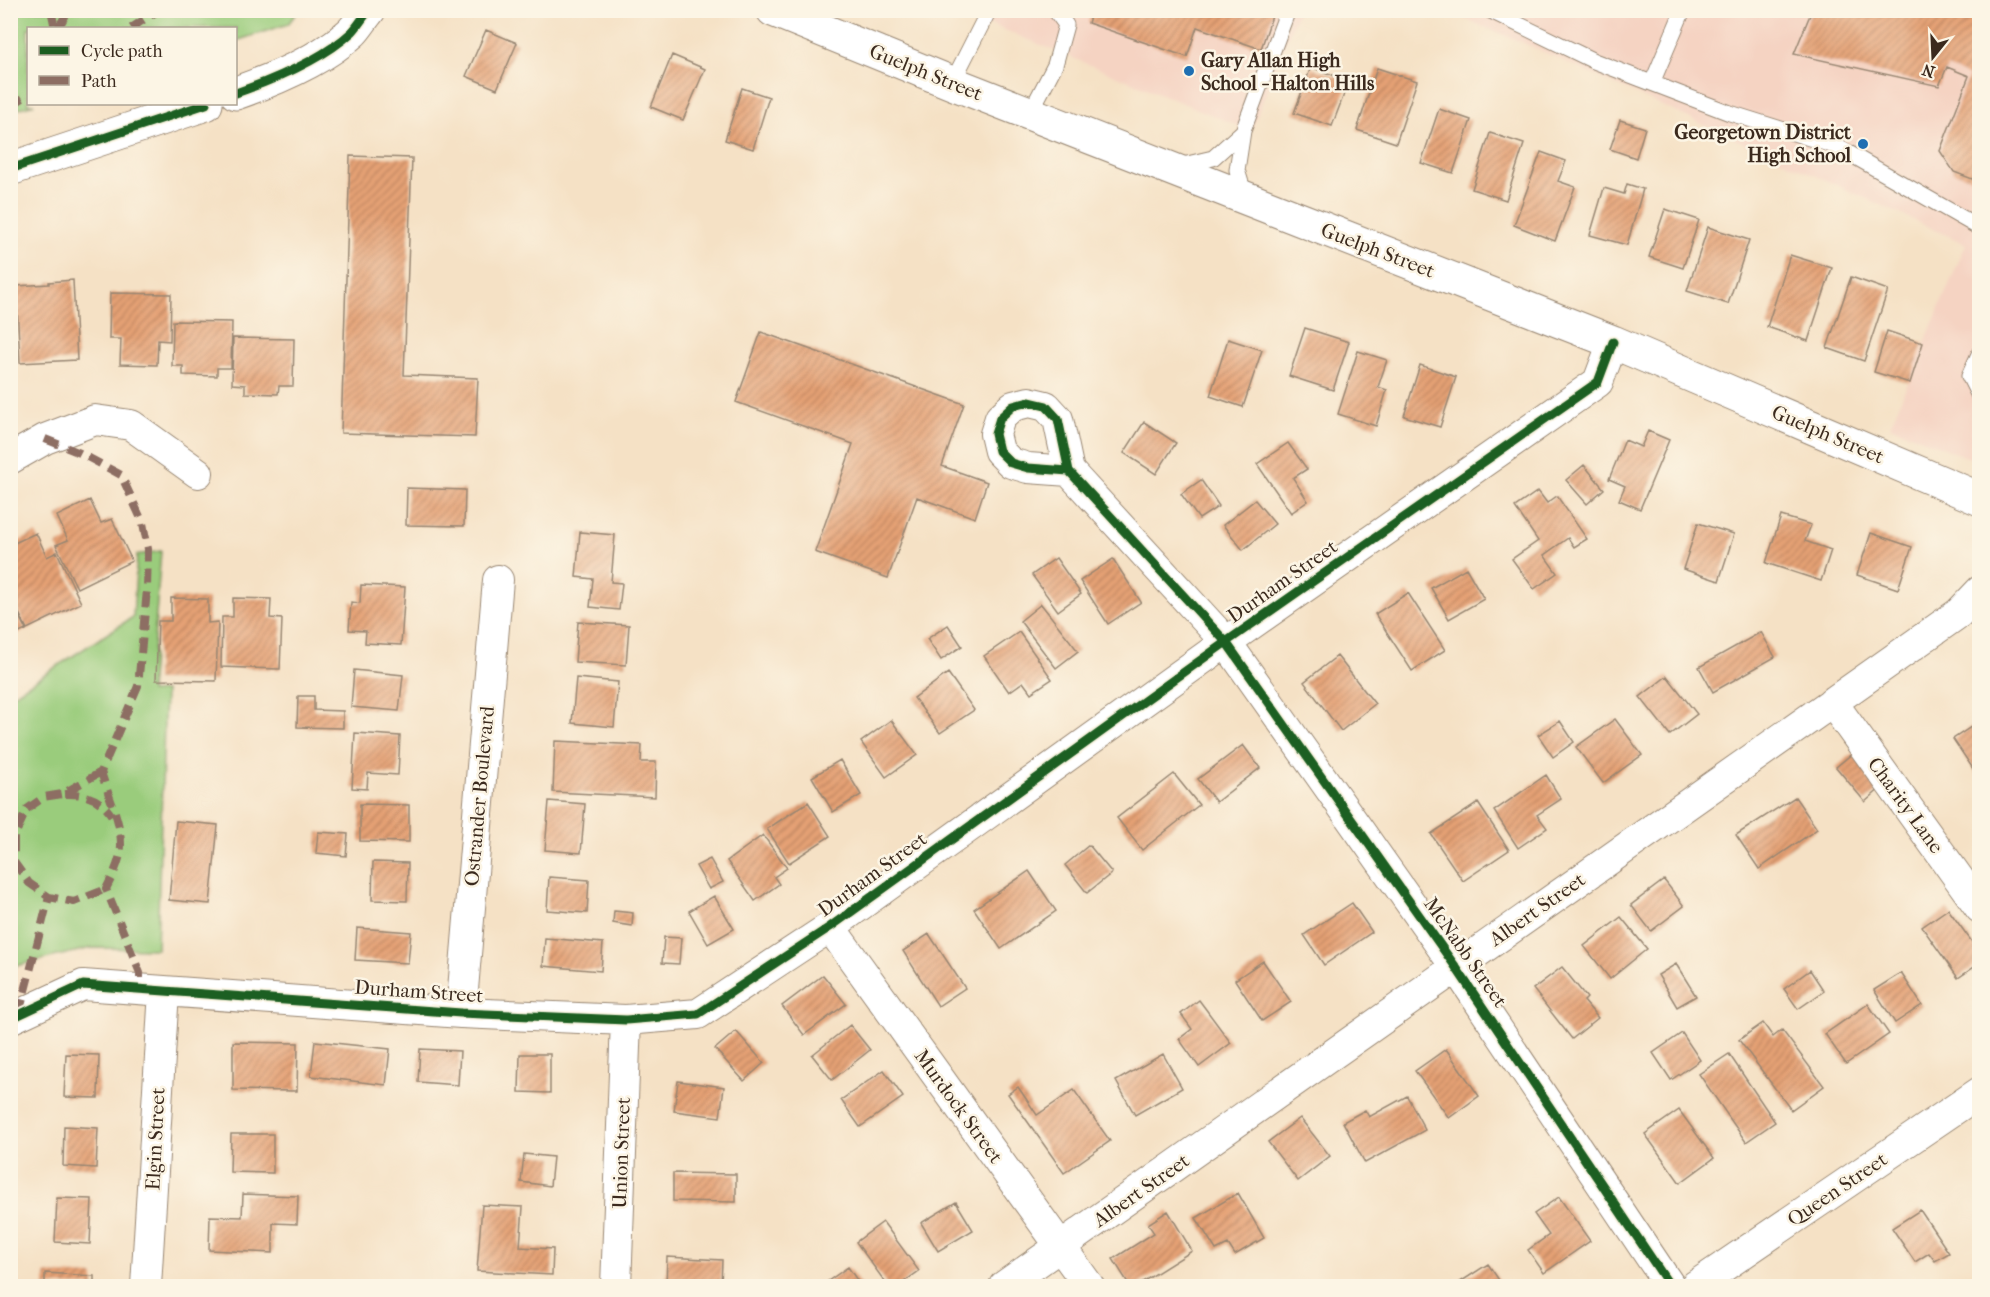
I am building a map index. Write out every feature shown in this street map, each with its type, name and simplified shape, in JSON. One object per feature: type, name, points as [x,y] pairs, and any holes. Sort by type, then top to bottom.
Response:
[{"type":"main road","name":"Guelph Street","points":[[773,10],[952,83],[1613,342],[1980,499]]},
{"type":"main road","points":[[237,93],[270,81],[310,61],[352,32],[369,11]]},
{"type":"main road","points":[[10,169],[203,105]]},
{"type":"street","name":"Durham Street","points":[[10,1019],[83,985],[461,1013],[626,1020],[698,1014],[830,927],[1226,642],[1598,382],[1613,342]]},
{"type":"street","points":[[10,459],[45,439],[95,420],[131,425],[198,473]]},
{"type":"street","name":"McNabb Street","points":[[1069,471],[1226,642],[1455,966],[1670,1287]]},
{"type":"street","name":"Ostrander Boulevard","points":[[461,1013],[498,580]]},
{"type":"street","name":"Albert Street","points":[[1004,1287],[1455,966],[1959,613],[1980,591]]},
{"type":"street","name":"Charity Lane","points":[[1832,702],[1980,908]]},
{"type":"street","name":"Murdock Street","points":[[830,927],[1089,1287]]},
{"type":"street","name":"Elgin Street","points":[[146,1287],[164,991]]},
{"type":"street","name":"Union Street","points":[[616,1287],[626,1020]]},
{"type":"street","name":"Queen Street","points":[[1695,1287],[1980,1092]]},
{"type":"lane","points":[[952,83],[988,10]]},
{"type":"lane","points":[[1030,113],[1055,65],[1066,25],[1055,10]]},
{"type":"lane","points":[[1246,199],[1237,170],[1243,132],[1287,10]]},
{"type":"lane","points":[[1489,10],[1594,61],[1730,113],[1838,147],[1980,228]]},
{"type":"lane","points":[[1652,83],[1683,10]]},
{"type":"lane","points":[[1169,168],[1213,158],[1243,132]]},
{"type":"lane","points":[[1980,352],[1969,376],[1980,398]]},
{"type":"shaded area","name":"Gary Allan High School - Halton Hills","points":[[958,11],[1298,11],[1251,131]]},
{"type":"shaded area","name":"Georgetown District High School","points":[[1445,11],[1979,11],[1979,462],[1890,426],[1966,244],[1526,44]]},
{"type":"green space","points":[[11,10],[298,10],[288,24],[237,41],[237,27],[27,27],[27,105],[31,105],[11,111]]},
{"type":"green space","points":[[161,551],[150,692],[165,691],[157,949],[91,948],[16,966],[10,953],[11,696],[133,617],[137,555]]},
{"type":"building","points":[[1092,10],[1274,10],[1261,49],[1197,27],[1187,57],[1088,23]]},
{"type":"building","name":"Georgetown District High School","points":[[1812,10],[1980,10],[1980,182],[1954,172],[1940,151],[1969,76],[1947,67],[1939,86],[1794,54]]},
{"type":"building","points":[[486,30],[517,43],[497,89],[466,76]]},
{"type":"building","points":[[672,55],[705,69],[683,120],[651,107]]},
{"type":"building","points":[[1311,67],[1349,81],[1332,126],[1294,113]]},
{"type":"building","points":[[1377,68],[1417,81],[1396,143],[1357,130]]},
{"type":"building","points":[[742,88],[769,97],[753,149],[725,140]]},
{"type":"building","points":[[1439,109],[1471,120],[1453,173],[1421,163]]},
{"type":"building","points":[[1620,120],[1645,128],[1636,158],[1610,149]]},
{"type":"building","points":[[1490,133],[1524,144],[1506,200],[1472,189]]},
{"type":"building","points":[[1541,152],[1566,161],[1558,181],[1575,187],[1555,241],[1514,225]]},
{"type":"building","points":[[350,156],[412,158],[404,375],[478,378],[475,437],[341,433]]},
{"type":"building","points":[[1627,184],[1643,189],[1627,245],[1590,235],[1604,188],[1624,194]]},
{"type":"building","points":[[1665,209],[1699,220],[1683,268],[1649,257]]},
{"type":"building","points":[[1708,227],[1749,240],[1728,304],[1687,291]]},
{"type":"building","points":[[1790,255],[1832,268],[1808,341],[1767,327]]},
{"type":"building","points":[[1851,277],[1888,290],[1864,361],[1827,348]]},
{"type":"building","points":[[73,280],[77,360],[20,363],[16,286]]},
{"type":"building","points":[[110,293],[171,294],[170,341],[158,340],[157,365],[120,364],[121,339],[109,339]]},
{"type":"building","points":[[173,321],[232,322],[231,368],[217,368],[217,376],[183,375],[183,366],[172,366]]},
{"type":"building","points":[[1305,328],[1349,342],[1333,390],[1289,376]]},
{"type":"building","points":[[1887,331],[1923,343],[1910,383],[1874,372]]},
{"type":"building","points":[[761,332],[964,404],[942,466],[987,482],[975,518],[917,497],[888,578],[815,552],[853,444],[736,402]]},
{"type":"building","points":[[233,338],[294,339],[293,386],[279,386],[278,394],[245,393],[245,385],[232,384]]},
{"type":"building","points":[[1228,339],[1262,350],[1243,407],[1210,396]]},
{"type":"building","points":[[1358,351],[1387,360],[1378,387],[1387,390],[1376,426],[1338,414]]},
{"type":"building","points":[[1420,365],[1456,377],[1440,427],[1404,416]]},
{"type":"building","points":[[1144,422],[1176,443],[1156,474],[1124,453]]},
{"type":"building","points":[[1648,431],[1669,440],[1640,509],[1619,500],[1625,486],[1609,479],[1625,440],[1641,447]]},
{"type":"building","points":[[1288,443],[1307,469],[1293,478],[1308,501],[1291,513],[1257,464]]},
{"type":"building","points":[[1584,465],[1604,489],[1587,504],[1566,480]]},
{"type":"building","points":[[1201,480],[1219,506],[1199,519],[1181,494]]},
{"type":"building","points":[[407,488],[465,490],[464,526],[406,525]]},
{"type":"building","points":[[1538,491],[1547,503],[1557,496],[1587,539],[1574,547],[1568,538],[1544,555],[1557,573],[1534,589],[1512,559],[1538,541],[1515,507]]},
{"type":"building","points":[[90,500],[101,523],[112,519],[132,561],[77,588],[56,545],[68,540],[57,516]]},
{"type":"building","points":[[1255,500],[1275,524],[1243,550],[1223,525]]},
{"type":"building","points":[[1781,516],[1811,525],[1805,541],[1831,550],[1821,581],[1766,563]]},
{"type":"building","points":[[1698,523],[1734,534],[1719,581],[1683,569]]},
{"type":"building","points":[[580,532],[615,535],[611,582],[622,583],[619,610],[590,607],[593,579],[576,577]]},
{"type":"building","points":[[36,533],[47,557],[57,552],[81,603],[27,629],[10,595],[10,574],[14,572],[10,565],[10,545]]},
{"type":"building","points":[[1871,533],[1912,547],[1898,589],[1857,575]]},
{"type":"building","points":[[1056,558],[1081,594],[1058,611],[1032,575]]},
{"type":"building","points":[[1113,559],[1141,602],[1108,624],[1080,581]]},
{"type":"building","points":[[1466,568],[1484,599],[1449,619],[1431,588]]},
{"type":"building","points":[[361,585],[405,587],[401,645],[365,643],[366,631],[349,630],[351,602],[360,603]]},
{"type":"building","points":[[1408,593],[1445,650],[1412,671],[1375,614]]},
{"type":"building","points":[[171,598],[208,599],[208,623],[218,622],[216,681],[156,680],[158,621],[171,621]]},
{"type":"building","points":[[233,598],[271,599],[270,618],[282,619],[280,669],[221,667],[222,617],[233,617]]},
{"type":"building","points":[[10,599],[26,630],[10,637]]},
{"type":"building","points":[[1041,604],[1078,651],[1056,668],[1020,621]]},
{"type":"building","points":[[578,622],[629,625],[626,665],[575,662]]},
{"type":"building","points":[[948,625],[962,646],[941,660],[927,639]]},
{"type":"building","points":[[1019,632],[1052,679],[1031,693],[1023,682],[1009,692],[984,656]]},
{"type":"building","points":[[1761,632],[1775,657],[1713,692],[1699,667]]},
{"type":"building","points":[[1337,656],[1375,704],[1341,731],[1304,682]]},
{"type":"building","points":[[354,670],[403,675],[399,711],[351,707]]},
{"type":"building","points":[[948,673],[974,710],[940,733],[914,698]]},
{"type":"building","points":[[1667,676],[1697,714],[1670,735],[1640,697]]},
{"type":"building","points":[[576,678],[618,682],[614,727],[572,723]]},
{"type":"building","points":[[298,696],[314,696],[314,710],[343,711],[343,728],[297,727]]},
{"type":"building","points":[[1615,719],[1642,755],[1603,783],[1576,747]]},
{"type":"building","points":[[891,720],[917,755],[886,777],[861,742]]},
{"type":"building","points":[[1560,721],[1574,742],[1553,757],[1538,735]]},
{"type":"building","points":[[1980,721],[1980,779],[1953,739]]},
{"type":"building","points":[[355,733],[400,736],[398,775],[368,773],[367,789],[352,788]]},
{"type":"building","points":[[555,741],[642,745],[641,762],[656,762],[655,797],[553,792]]},
{"type":"building","points":[[1243,745],[1260,768],[1216,802],[1198,779]]},
{"type":"building","points":[[1853,753],[1882,787],[1865,802],[1836,767]]},
{"type":"building","points":[[840,760],[861,795],[833,812],[812,777]]},
{"type":"building","points":[[1174,774],[1199,805],[1142,850],[1117,818]]},
{"type":"building","points":[[1546,775],[1561,799],[1537,815],[1547,828],[1518,848],[1494,811]]},
{"type":"building","points":[[1795,797],[1817,829],[1759,869],[1736,835]]},
{"type":"building","points":[[549,801],[585,804],[581,853],[545,850]]},
{"type":"building","points":[[808,802],[830,836],[789,863],[767,829]]},
{"type":"building","points":[[1478,803],[1509,850],[1463,881],[1431,834]]},
{"type":"building","points":[[360,804],[409,805],[409,842],[360,841]]},
{"type":"building","points":[[176,821],[218,825],[210,904],[169,900]]},
{"type":"building","points":[[318,832],[348,834],[346,856],[316,853]]},
{"type":"building","points":[[763,835],[787,868],[774,877],[779,884],[755,901],[727,861]]},
{"type":"building","points":[[1089,845],[1112,873],[1087,893],[1065,865]]},
{"type":"building","points":[[710,859],[723,882],[709,889],[696,866]]},
{"type":"building","points":[[373,862],[408,863],[407,901],[372,900]]},
{"type":"building","points":[[1029,871],[1056,911],[1001,949],[974,909]]},
{"type":"building","points":[[549,877],[589,880],[587,913],[547,910]]},
{"type":"building","points":[[1664,880],[1684,906],[1651,931],[1631,905]]},
{"type":"building","points":[[714,896],[734,929],[708,944],[689,911]]},
{"type":"building","points":[[1352,903],[1372,932],[1324,965],[1304,935]]},
{"type":"building","points":[[1948,909],[1980,953],[1980,963],[1958,978],[1922,927]]},
{"type":"building","points":[[614,911],[633,913],[632,926],[613,923]]},
{"type":"building","points":[[1621,917],[1647,949],[1610,979],[1584,946]]},
{"type":"building","points":[[357,928],[411,932],[408,963],[355,960]]},
{"type":"building","points":[[929,934],[965,988],[938,1006],[903,951]]},
{"type":"building","points":[[664,937],[681,938],[679,964],[662,963]]},
{"type":"building","points":[[545,938],[603,943],[601,971],[543,966]]},
{"type":"building","points":[[1263,961],[1291,1002],[1262,1021],[1235,980]]},
{"type":"building","points":[[1676,964],[1696,996],[1677,1007],[1658,975]]},
{"type":"building","points":[[1562,967],[1587,998],[1584,1001],[1598,1018],[1572,1039],[1533,989]]},
{"type":"building","points":[[1810,970],[1824,991],[1798,1009],[1784,989]]},
{"type":"building","points":[[1901,973],[1922,1005],[1895,1023],[1874,990]]},
{"type":"building","points":[[823,975],[846,1004],[804,1035],[782,1006]]},
{"type":"building","points":[[1199,1000],[1231,1043],[1199,1067],[1179,1039],[1192,1029],[1181,1014]]},
{"type":"building","points":[[1868,1004],[1889,1034],[1846,1064],[1825,1034]]},
{"type":"building","points":[[1763,1023],[1773,1037],[1782,1030],[1824,1086],[1791,1110],[1739,1040]]},
{"type":"building","points":[[850,1025],[870,1050],[832,1080],[812,1055]]},
{"type":"building","points":[[736,1031],[764,1063],[744,1081],[715,1049]]},
{"type":"building","points":[[1682,1033],[1700,1060],[1671,1080],[1653,1053]]},
{"type":"building","points":[[315,1041],[390,1049],[386,1085],[311,1076]]},
{"type":"building","points":[[233,1042],[298,1043],[297,1091],[233,1090]]},
{"type":"building","points":[[420,1049],[460,1051],[458,1085],[418,1082]]},
{"type":"building","points":[[1446,1049],[1479,1096],[1449,1118],[1415,1071]]},
{"type":"building","points":[[66,1054],[99,1055],[98,1098],[64,1097]]},
{"type":"building","points":[[520,1054],[550,1054],[550,1093],[519,1092]]},
{"type":"building","points":[[1163,1054],[1182,1088],[1135,1115],[1116,1081]]},
{"type":"building","points":[[1729,1054],[1775,1122],[1746,1142],[1699,1074]]},
{"type":"building","points":[[884,1070],[903,1097],[860,1127],[841,1100]]},
{"type":"building","points":[[678,1081],[724,1087],[720,1117],[674,1111]]},
{"type":"building","points":[[1018,1087],[1037,1115],[1074,1090],[1110,1141],[1064,1173],[1008,1094]]},
{"type":"building","points":[[1407,1096],[1425,1130],[1365,1163],[1343,1122],[1365,1110],[1369,1117]]},
{"type":"building","points":[[1679,1110],[1714,1158],[1680,1183],[1645,1134]]},
{"type":"building","points":[[1300,1118],[1330,1156],[1298,1181],[1268,1142]]},
{"type":"building","points":[[64,1126],[98,1128],[96,1168],[63,1166]]},
{"type":"building","points":[[231,1134],[273,1134],[273,1173],[230,1172]]},
{"type":"building","points":[[524,1154],[553,1157],[550,1186],[521,1182]]},
{"type":"building","points":[[673,1173],[736,1174],[736,1202],[673,1201]]},
{"type":"building","points":[[1238,1193],[1264,1238],[1235,1255],[1228,1244],[1216,1250],[1196,1218]]},
{"type":"building","points":[[243,1194],[298,1196],[297,1224],[273,1223],[273,1253],[209,1250],[210,1216],[242,1217]]},
{"type":"building","points":[[1559,1197],[1590,1241],[1544,1273],[1528,1250],[1549,1235],[1534,1214]]},
{"type":"building","points":[[57,1198],[92,1199],[90,1244],[55,1242]]},
{"type":"building","points":[[956,1202],[973,1230],[938,1251],[921,1223]]},
{"type":"building","points":[[482,1205],[523,1207],[520,1247],[553,1249],[552,1275],[477,1271]]},
{"type":"building","points":[[1920,1210],[1949,1253],[1935,1261],[1929,1253],[1915,1262],[1892,1228]]},
{"type":"building","points":[[1168,1211],[1192,1251],[1136,1286],[1130,1286],[1113,1259],[1154,1233],[1148,1224]]},
{"type":"building","points":[[883,1222],[919,1271],[898,1286],[888,1286],[856,1242]]},
{"type":"building","points":[[667,1257],[722,1260],[721,1286],[666,1286]]},
{"type":"building","points":[[1488,1264],[1503,1286],[1454,1286]]},
{"type":"building","points":[[848,1267],[861,1286],[821,1286]]},
{"type":"building","points":[[45,1273],[94,1276],[94,1286],[45,1286]]},
{"type":"marked path","points":[[51,10],[55,27]]},
{"type":"marked path","points":[[59,27],[69,10]]},
{"type":"marked path","points":[[133,27],[159,10]]},
{"type":"marked path","points":[[10,106],[27,96]]},
{"type":"marked path","points":[[45,439],[80,453],[121,475],[143,523],[148,549],[147,590],[138,686],[101,772],[117,817],[121,845],[118,862],[106,889],[140,973],[140,991]]},
{"type":"marked path","points":[[101,772],[62,794],[44,797],[27,809],[14,837],[14,862],[29,883],[49,897],[74,902],[106,889]]},
{"type":"marked path","points":[[64,794],[79,794],[91,798],[102,805],[112,816]]},
{"type":"marked path","points":[[19,1014],[49,897]]},
{"type":"cycle path","points":[[237,93],[281,75],[326,52],[352,32],[369,10]]},
{"type":"cycle path","points":[[10,169],[203,105]]},
{"type":"cycle path","points":[[10,1019],[83,985],[461,1013],[626,1020],[698,1014],[830,927],[1226,642],[1598,382],[1613,342]]},
{"type":"cycle path","points":[[1069,471],[1028,468],[1011,463],[999,451],[995,434],[1000,418],[1013,406],[1029,402],[1046,406],[1058,419],[1069,471],[1226,642],[1455,966],[1670,1286]]},
{"type":"place","name":"Gary Allan High School - Halton Hills","points":[[1189,71]]},
{"type":"place","name":"Georgetown District High School","points":[[1863,144]]}]
